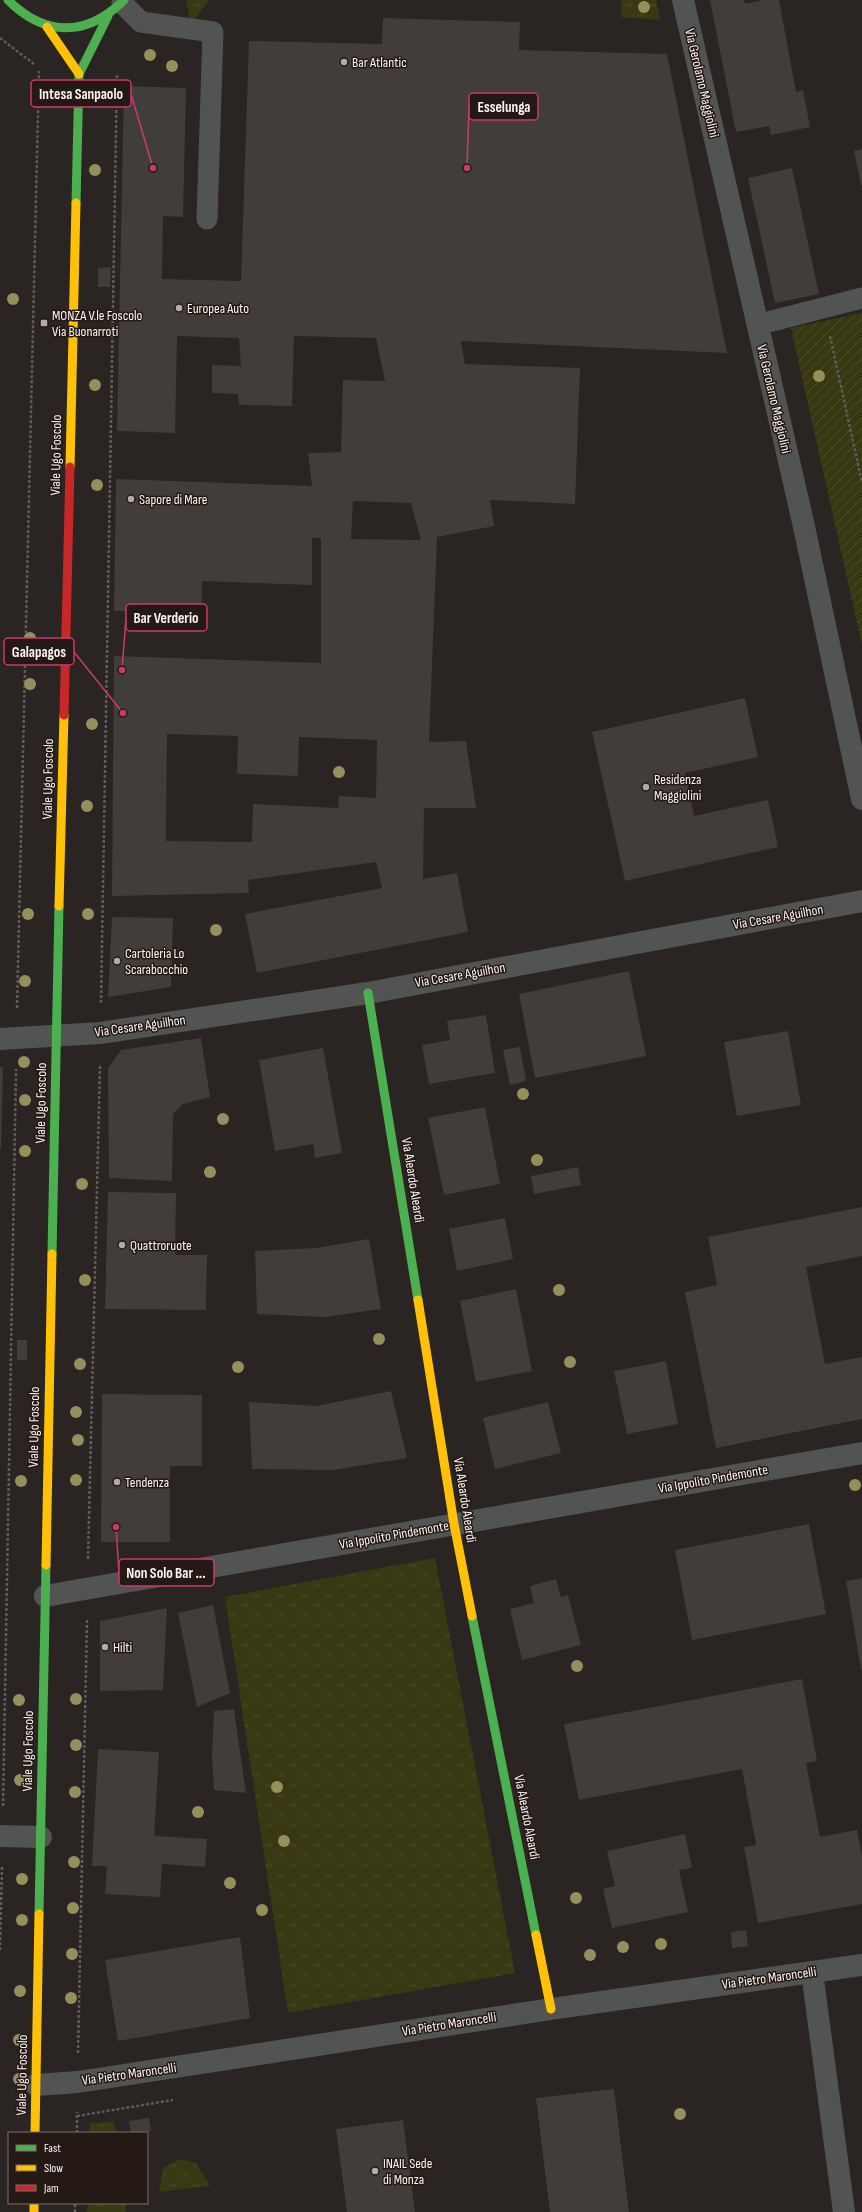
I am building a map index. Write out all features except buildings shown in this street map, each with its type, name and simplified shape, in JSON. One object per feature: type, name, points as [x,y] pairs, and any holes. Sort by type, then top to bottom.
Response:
[{"type":"street","points":[[8,0],[28,18],[47,26],[64,29],[82,27],[98,22],[118,6]]},
{"type":"street","name":"Via Gerolamo Maggiolini","points":[[683,0],[803,522],[862,799]]},
{"type":"street","name":"Viale Ugo Foscolo","points":[[35,2132],[56,1037],[79,74],[118,6]]},
{"type":"street","points":[[47,26],[79,74]]},
{"type":"street","name":"Via Cesare Aguilhon","points":[[8,1039],[100,1033],[368,992],[862,901]]},
{"type":"street","name":"Via Aleardo Aleardi","points":[[368,992],[454,1524],[551,2009]]},
{"type":"street","name":"Via Ippolito Pindemonte","points":[[45,1596],[862,1453]]},
{"type":"street","points":[[1,1836],[41,1837]]},
{"type":"street","name":"Via Pietro Maroncelli","points":[[36,2085],[78,2082],[551,2009],[862,1965]]},
{"type":"street","points":[[812,1972],[844,2212]]},
{"type":"lane","points":[[118,6],[141,22],[213,32],[208,218]]},
{"type":"lane","points":[[757,325],[862,298]]},
{"type":"path","points":[[0,38],[36,65],[40,72],[8,1039],[0,1950]]},
{"type":"path","points":[[77,2132],[100,1033],[117,73]]},
{"type":"path","points":[[824,308],[862,483]]},
{"type":"path","points":[[77,2116],[176,2099]]},
{"type":"green space","points":[[186,0],[209,0],[191,25]]},
{"type":"green space","points":[[622,0],[656,0],[660,20],[621,17]]},
{"type":"green space","points":[[862,313],[862,645],[791,328]]},
{"type":"green space","points":[[435,1558],[515,1973],[288,2013],[225,1597]]},
{"type":"green space","points":[[114,2122],[116,2132],[89,2132],[90,2123]]},
{"type":"green space","points":[[181,2159],[196,2163],[210,2186],[159,2192],[163,2168]]},
{"type":"green space","points":[[88,2204],[125,2204],[126,2212],[87,2212]]},
{"type":"traffic: fast","points":[[8,0],[22,12],[37,21],[51,26],[66,28],[81,26],[95,21],[110,12],[124,0]]},
{"type":"traffic: fast","points":[[76,203],[79,74],[108,16]]},
{"type":"traffic: fast","points":[[52,1254],[59,906]]},
{"type":"traffic: fast","points":[[368,993],[418,1300]]},
{"type":"traffic: fast","points":[[39,1914],[46,1565]]},
{"type":"traffic: fast","points":[[472,1616],[536,1935]]},
{"type":"traffic: slow","points":[[47,27],[79,74]]},
{"type":"traffic: slow","points":[[70,467],[76,203]]},
{"type":"traffic: slow","points":[[59,906],[64,715]]},
{"type":"traffic: slow","points":[[46,1565],[52,1254]]},
{"type":"traffic: slow","points":[[418,1300],[454,1524],[472,1616]]},
{"type":"traffic: slow","points":[[35,2132],[39,1914]]},
{"type":"traffic: slow","points":[[536,1935],[551,2009]]},
{"type":"traffic: slow","points":[[34,2204],[34,2212]]},
{"type":"traffic: jam","points":[[64,715],[70,467]]},
{"type":"place","name":"Bar Atlantic","points":[[344,62]]},
{"type":"place","name":"Intesa Sanpaolo","points":[[153,168]]},
{"type":"place","name":"Esselunga","points":[[467,168]]},
{"type":"place","name":"Europea Auto","points":[[179,308]]},
{"type":"place","name":"MONZA V.le Foscolo Via Buonarroti","points":[[44,323]]},
{"type":"place","name":"Sapore di Mare","points":[[131,499]]},
{"type":"place","name":"Bar Verderio","points":[[122,670]]},
{"type":"place","name":"Galapagos","points":[[123,713]]},
{"type":"place","name":"Residenza Maggiolini","points":[[646,787]]},
{"type":"place","name":"Cartoleria Lo Scarabocchio","points":[[117,961]]},
{"type":"place","name":"Quattroruote","points":[[122,1245]]},
{"type":"place","name":"Tendenza","points":[[117,1482]]},
{"type":"place","name":"Non Solo Bar ...","points":[[116,1527]]},
{"type":"place","name":"Hilti","points":[[105,1647]]},
{"type":"place","name":"INAIL Sede di Monza","points":[[375,2171]]}]
